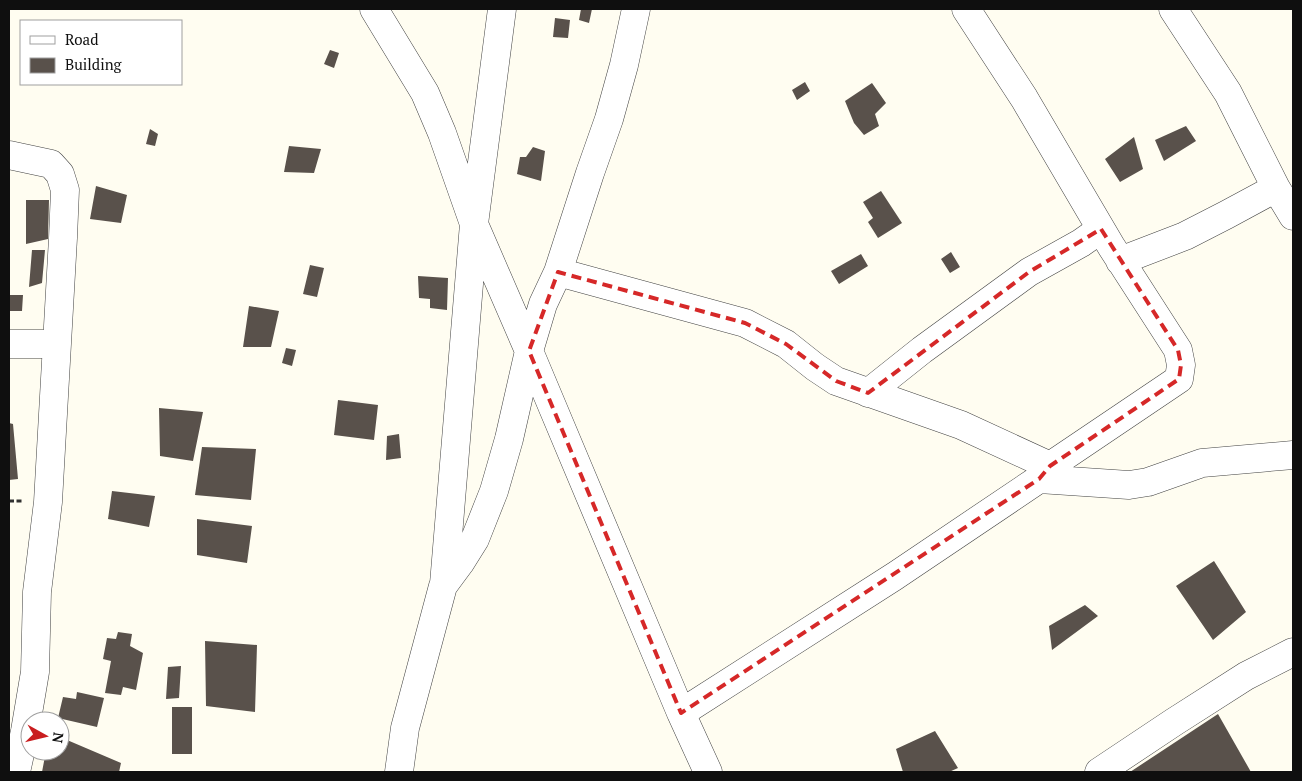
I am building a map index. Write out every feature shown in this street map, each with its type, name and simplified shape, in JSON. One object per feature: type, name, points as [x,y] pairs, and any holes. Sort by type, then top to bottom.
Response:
[{"type":"street","points":[[374,9],[425,93],[442,133],[474,224],[530,351],[681,713],[708,772]]},
{"type":"street","points":[[399,772],[404,728],[443,586],[474,224],[502,9]]},
{"type":"street","points":[[443,586],[475,539],[494,491],[544,304],[558,272],[609,119],[624,65],[636,9]]},
{"type":"street","points":[[681,713],[895,576],[1179,379],[1181,366],[1178,350],[1120,261],[1024,98],[966,9]]},
{"type":"street","points":[[1120,261],[1185,236],[1226,216],[1286,199],[1228,93],[1173,9]]},
{"type":"street","points":[[9,155],[51,164],[60,174],[65,190],[48,502],[38,592],[35,672],[16,772]]},
{"type":"street","points":[[868,394],[922,350],[1029,272],[1081,243],[1101,229]]},
{"type":"street","points":[[558,272],[746,323],[786,344],[814,367],[836,381],[868,394],[961,425],[1044,472],[1128,485],[1148,482],[1202,463],[1293,456]]},
{"type":"street","points":[[9,344],[57,344]]},
{"type":"street","points":[[1099,772],[1246,676],[1293,652]]},
{"type":"highlighted area","points":[[1101,229],[1178,350],[1181,365],[1179,379],[1050,466],[1039,479],[681,713],[529,351],[558,272],[745,323],[786,344],[836,381],[868,393],[1029,272]]},
{"type":"building","points":[[581,9],[592,9],[589,23],[579,20]]},
{"type":"building","points":[[555,18],[570,20],[568,38],[553,37]]},
{"type":"building","points":[[330,50],[339,53],[334,68],[324,64]]},
{"type":"building","points":[[805,82],[810,91],[797,100],[792,90]]},
{"type":"building","points":[[872,83],[886,103],[875,114],[879,126],[864,135],[854,123],[845,101]]},
{"type":"building","points":[[1186,126],[1196,141],[1164,161],[1155,140]]},
{"type":"building","points":[[150,129],[158,134],[155,146],[146,144]]},
{"type":"building","points":[[1134,137],[1143,169],[1120,182],[1105,159]]},
{"type":"building","points":[[289,146],[321,149],[314,173],[284,172]]},
{"type":"building","points":[[533,147],[545,151],[541,181],[517,174],[520,157],[526,157]]},
{"type":"building","points":[[96,186],[127,195],[121,223],[90,219]]},
{"type":"building","points":[[881,191],[902,223],[878,238],[868,222],[873,218],[863,202]]},
{"type":"building","points":[[26,200],[49,200],[48,239],[26,244]]},
{"type":"building","points":[[32,250],[45,250],[42,283],[29,287]]},
{"type":"building","points":[[951,252],[960,267],[950,273],[941,259]]},
{"type":"building","points":[[861,254],[868,266],[839,284],[831,271]]},
{"type":"building","points":[[310,265],[324,268],[317,297],[303,294]]},
{"type":"building","points":[[418,276],[448,278],[447,310],[430,308],[430,299],[419,298]]},
{"type":"building","points":[[9,295],[23,295],[22,311],[9,311]]},
{"type":"building","points":[[249,306],[279,311],[271,347],[243,347]]},
{"type":"building","points":[[286,348],[296,350],[292,366],[282,363]]},
{"type":"building","points":[[338,400],[378,405],[374,440],[334,435]]},
{"type":"building","points":[[159,408],[203,412],[193,461],[160,456]]},
{"type":"building","points":[[9,423],[13,424],[18,479],[9,480]]},
{"type":"building","points":[[399,434],[401,458],[386,460],[387,436]]},
{"type":"building","points":[[202,447],[256,449],[251,500],[195,495]]},
{"type":"building","points":[[112,491],[155,496],[149,527],[108,519]]},
{"type":"building","points":[[197,519],[252,526],[247,563],[197,555]]},
{"type":"building","points":[[1214,561],[1246,612],[1213,640],[1176,586]]},
{"type":"building","points":[[1085,605],[1098,616],[1052,650],[1049,626]]},
{"type":"building","points":[[118,632],[132,634],[130,646],[143,653],[136,690],[123,687],[121,695],[105,693],[111,661],[103,659],[107,638],[116,639]]},
{"type":"building","points":[[205,641],[257,645],[255,712],[206,706]]},
{"type":"building","points":[[181,666],[179,698],[166,699],[168,667]]},
{"type":"building","points":[[77,692],[104,698],[97,727],[70,721],[70,711],[60,711],[63,697],[76,699]]},
{"type":"building","points":[[172,707],[192,707],[192,754],[172,754]]},
{"type":"building","points":[[1218,714],[1251,772],[1130,772]]},
{"type":"building","points":[[935,731],[958,768],[949,772],[903,772],[896,749]]},
{"type":"building","points":[[70,741],[121,763],[119,772],[42,772],[44,761],[70,761]]}]
